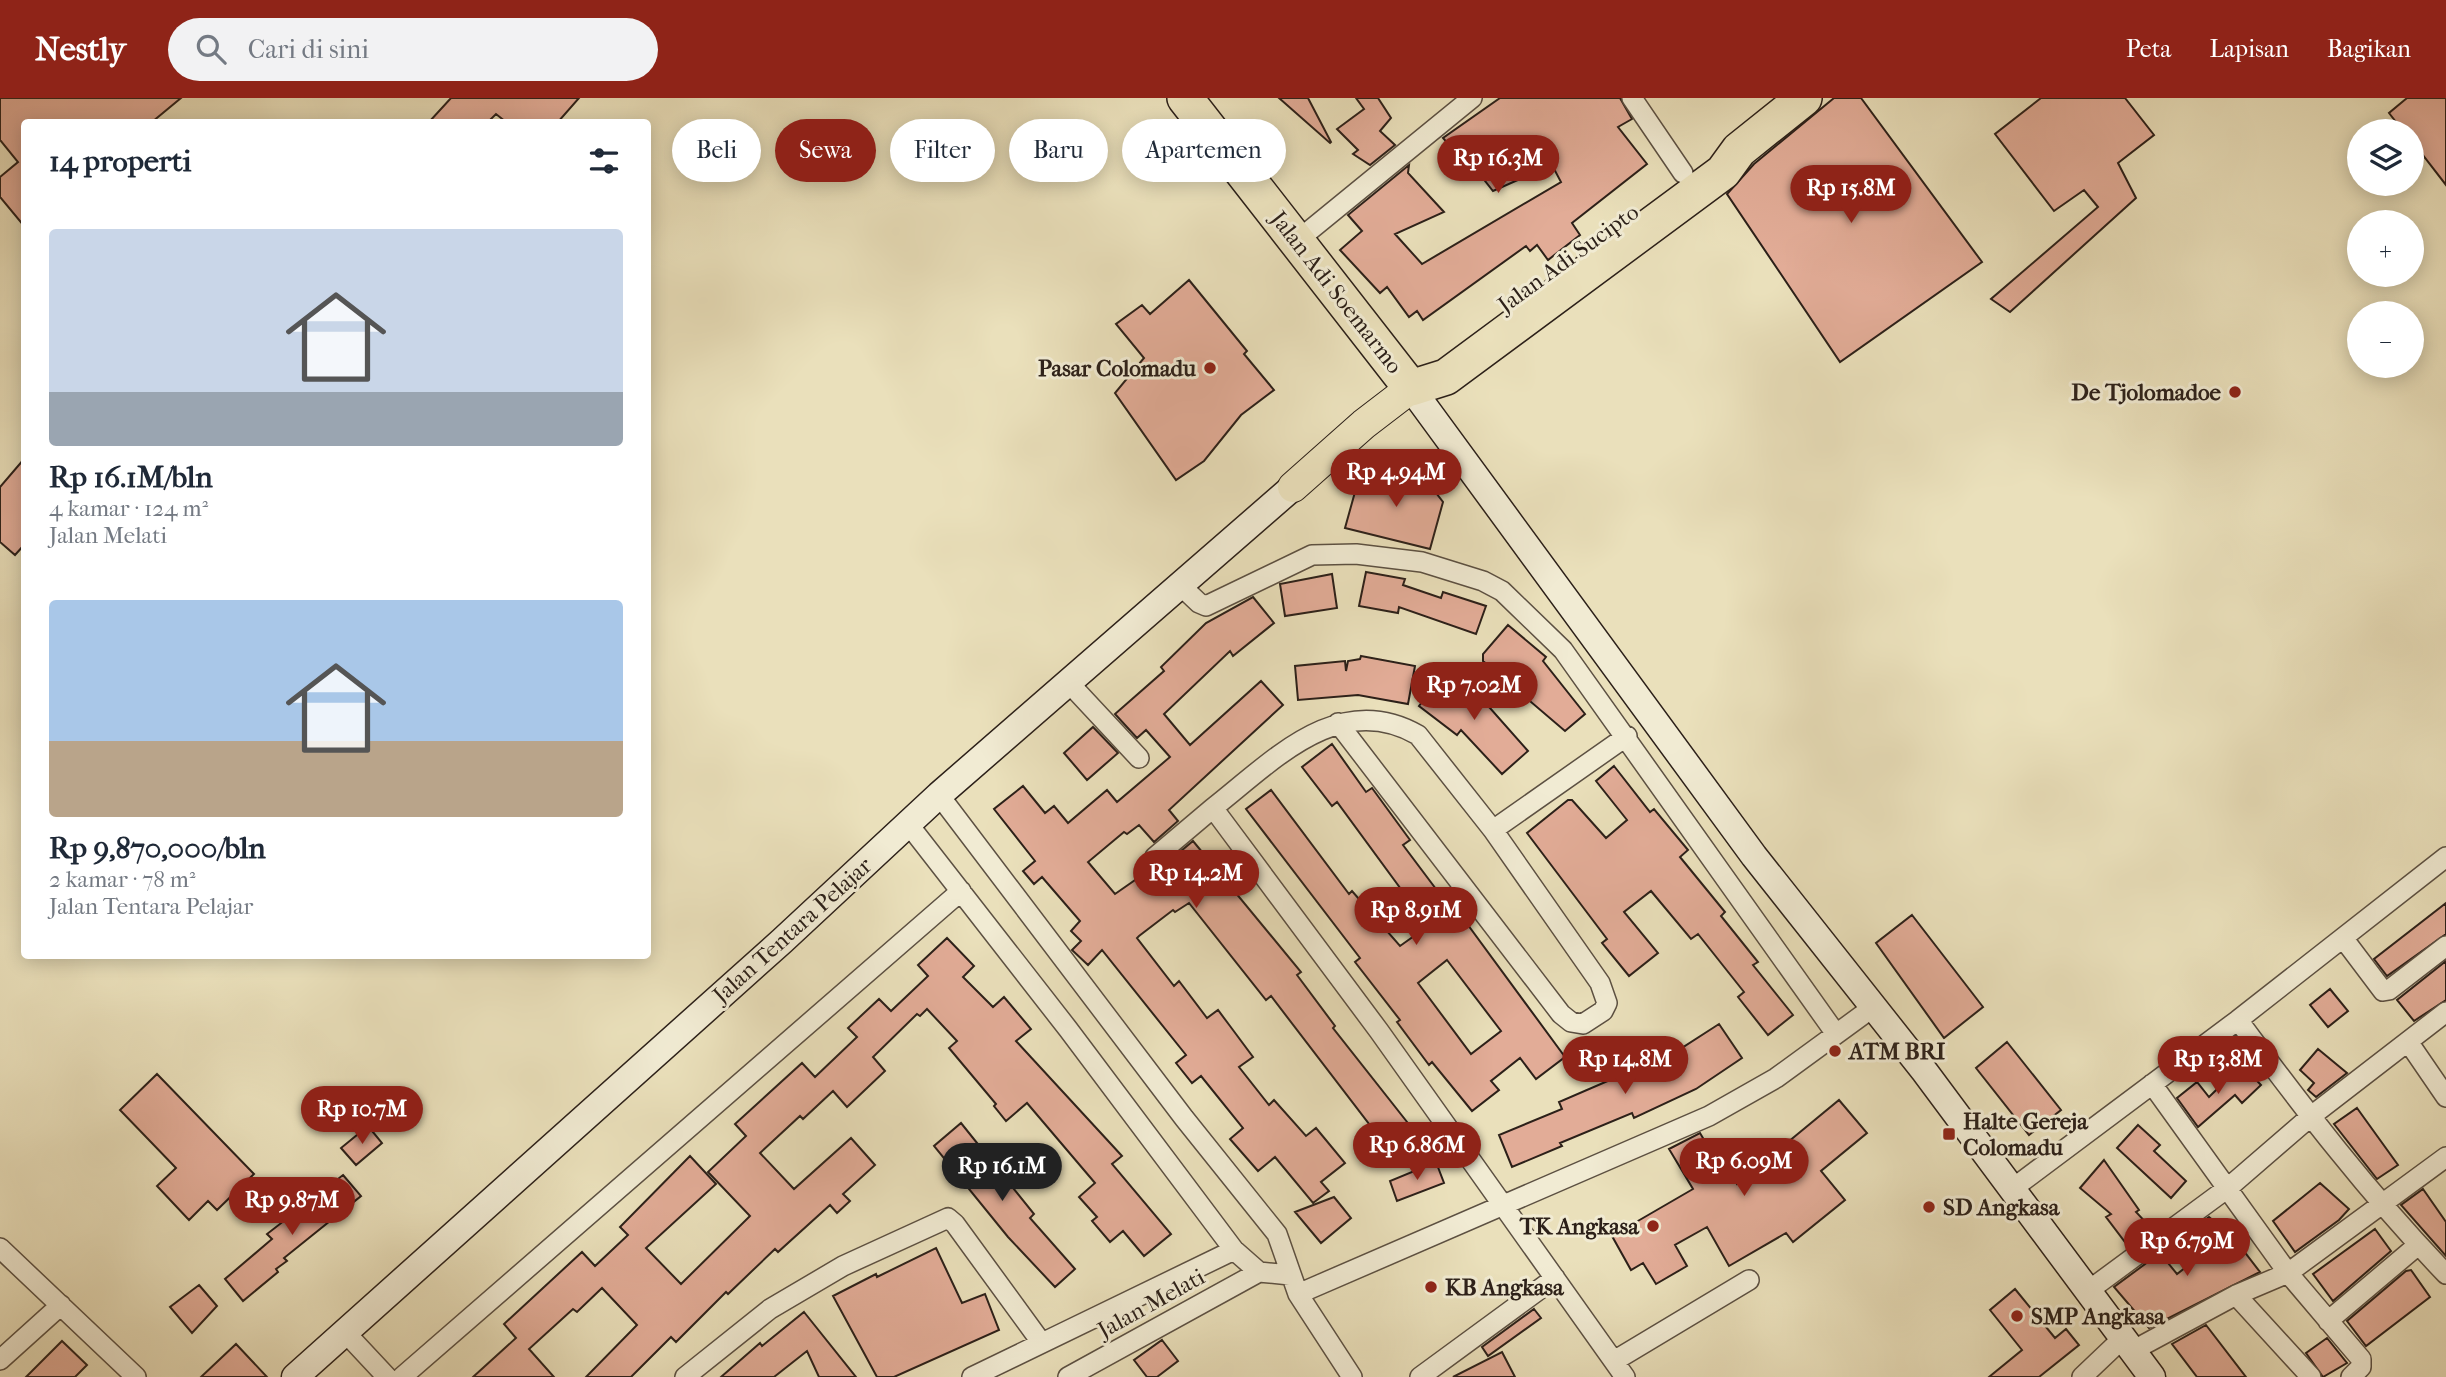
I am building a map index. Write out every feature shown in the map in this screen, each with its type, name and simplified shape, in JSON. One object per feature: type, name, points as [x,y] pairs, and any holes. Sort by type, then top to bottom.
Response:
[{"type":"highway","name":"Jalan Adi Soemarmo","points":[[1185,98],[1411,388]]},
{"type":"highway","name":"Jalan Adi Sucipto","points":[[1411,388],[1446,377],[1723,172],[1738,150],[1804,98]]},
{"type":"highway","name":"Jalan Adi Sucipto","points":[[1411,388],[1432,358],[1709,154],[1738,150]]},
{"type":"main road","name":"Jalan Adi Sucipto","points":[[1293,487],[1364,424],[1411,388]]},
{"type":"main road","points":[[1411,388],[1651,718],[1872,1008],[1925,1072],[2152,1377]]},
{"type":"main road","name":"Jalan Tentara Pelajar","points":[[295,1377],[909,825],[939,795],[1293,487]]},
{"type":"street","points":[[1298,240],[1472,98]]},
{"type":"street","points":[[1632,98],[1683,173]]},
{"type":"street","points":[[1181,586],[1206,606],[1312,555],[1356,554],[1422,562],[1483,581],[1502,592],[1547,631],[1627,736],[1836,1034]]},
{"type":"street","points":[[1069,683],[1139,758]]},
{"type":"street","points":[[1155,857],[1309,733],[1338,723],[1359,719],[1409,730],[1418,735],[1493,830],[1606,993],[1607,1003],[1594,1019],[1583,1024],[1571,1022],[1561,1014],[1338,723]]},
{"type":"street","points":[[1493,830],[1627,736]]},
{"type":"street","points":[[939,795],[1184,1118],[1277,1234],[1298,1294],[1352,1377]]},
{"type":"street","points":[[1213,808],[1380,1031],[1620,1369],[1749,1280]]},
{"type":"street","points":[[909,825],[1234,1250],[1259,1272],[1290,1275]]},
{"type":"street","points":[[2012,1189],[2238,1020],[2446,857]]},
{"type":"street","points":[[402,1377],[961,891]]},
{"type":"street","points":[[2343,938],[2383,991],[2389,990],[2446,946]]},
{"type":"street","points":[[1298,1294],[1709,1116],[1776,1078],[1872,1008]]},
{"type":"street","points":[[2088,1291],[2229,1187],[2310,1117],[2446,1012]]},
{"type":"street","points":[[2238,1020],[2310,1117],[2382,1205],[2446,1274]]},
{"type":"street","points":[[2409,1043],[2446,1097]]},
{"type":"street","points":[[2152,1084],[2229,1187],[2288,1273],[2361,1359],[2361,1367],[2351,1377]]},
{"type":"street","points":[[2082,1377],[2128,1344],[2288,1273],[2446,1157]]},
{"type":"street","points":[[685,1377],[770,1309],[843,1266],[948,1218],[1041,1342]]},
{"type":"street","points":[[2328,1321],[2418,1245]]},
{"type":"street","points":[[0,1248],[136,1377]]},
{"type":"street","points":[[972,1377],[1234,1250]]},
{"type":"street","name":"Jalan Melati","points":[[1068,1377],[1259,1272]]},
{"type":"street","points":[[1420,1377],[1555,1278]]},
{"type":"street","points":[[2236,1295],[2311,1377]]},
{"type":"street","points":[[0,1360],[61,1305]]},
{"type":"street","points":[[344,1331],[387,1377]]},
{"type":"building","points":[[0,98],[181,98],[156,119],[21,119],[21,222],[0,197],[0,177],[18,162],[0,140]]},
{"type":"building","points":[[451,98],[579,98],[561,119],[502,119],[496,114],[491,119],[432,119]]},
{"type":"building","points":[[1279,98],[1308,98],[1331,142],[1330,143]]},
{"type":"building","points":[[1356,98],[1378,98],[1391,118],[1380,131],[1395,145],[1370,165],[1353,154],[1358,150],[1337,129],[1364,109]]},
{"type":"building","points":[[1500,98],[1620,98],[1632,119],[1618,127],[1647,164],[1572,223],[1580,235],[1548,260],[1537,245],[1530,251],[1526,246],[1423,320],[1417,311],[1409,317],[1387,287],[1380,293],[1340,250],[1362,231],[1348,215],[1409,165],[1408,173],[1444,212],[1395,234],[1422,264],[1561,182],[1552,165],[1493,191],[1470,162],[1466,165],[1443,138]]},
{"type":"building","points":[[1834,98],[1861,98],[1982,262],[1840,362],[1727,194],[1754,164]]},
{"type":"building","points":[[2041,98],[2125,98],[2154,135],[2118,163],[2136,198],[2010,312],[1991,299],[2098,207],[2084,190],[2054,211],[1995,134]]},
{"type":"building","points":[[2407,98],[2446,98],[2446,185],[2424,157],[2424,119],[2394,119],[2389,113]]},
{"type":"building","points":[[1189,280],[1247,351],[1244,354],[1274,390],[1241,415],[1204,461],[1176,480],[1115,393],[1144,358],[1116,324],[1142,305],[1150,314]]},
{"type":"building","points":[[21,462],[21,548],[15,555],[0,542],[0,487]]},
{"type":"building","points":[[1379,470],[1426,480],[1443,502],[1430,549],[1345,528],[1355,492]]},
{"type":"building","points":[[1366,572],[1405,579],[1403,585],[1441,598],[1443,592],[1486,606],[1476,634],[1399,607],[1398,613],[1359,606]]},
{"type":"building","points":[[1332,574],[1337,608],[1285,616],[1280,584]]},
{"type":"building","points":[[1253,597],[1274,623],[1233,656],[1230,651],[1164,714],[1190,745],[1261,681],[1283,705],[1169,810],[1178,821],[1154,842],[1139,825],[1127,834],[1124,832],[1088,862],[1115,894],[1151,869],[1163,866],[1193,841],[1301,972],[1297,975],[1335,1026],[1333,1028],[1411,1127],[1386,1146],[1271,996],[1266,1000],[1189,903],[1175,912],[1173,910],[1139,936],[1137,938],[1174,986],[1179,981],[1207,1018],[1218,1010],[1253,1057],[1239,1067],[1269,1105],[1274,1100],[1306,1136],[1316,1128],[1345,1163],[1321,1182],[1329,1191],[1313,1203],[1275,1157],[1258,1171],[1230,1139],[1243,1128],[1201,1076],[1192,1083],[1176,1063],[1186,1055],[1102,950],[1088,965],[1072,950],[1081,941],[1071,931],[1080,921],[1042,877],[1034,884],[1023,871],[1035,861],[994,809],[1023,786],[1045,813],[1054,806],[1068,823],[1107,790],[1117,802],[1170,757],[1146,730],[1137,738],[1115,714],[1164,671],[1161,667],[1206,623]]},
{"type":"building","points":[[1508,625],[1546,657],[1543,661],[1585,714],[1565,731],[1483,661],[1483,654]]},
{"type":"building","points":[[1361,656],[1415,666],[1408,704],[1358,695],[1298,700],[1295,666],[1345,661],[1346,671],[1348,661],[1360,659]]},
{"type":"building","points":[[1445,673],[1490,708],[1528,751],[1502,774],[1461,730],[1457,735],[1419,706]]},
{"type":"building","points":[[1093,727],[1118,753],[1087,780],[1064,753]]},
{"type":"building","points":[[1332,744],[1366,792],[1372,788],[1410,840],[1403,845],[1451,909],[1454,906],[1565,1057],[1536,1079],[1520,1058],[1491,1081],[1499,1090],[1472,1111],[1432,1062],[1429,1065],[1397,1022],[1400,1020],[1355,962],[1360,958],[1246,809],[1271,790],[1349,894],[1352,891],[1400,946],[1428,926],[1337,802],[1332,806],[1302,767]],"holes":[[[1447,960],[1501,1031],[1471,1054],[1418,983]]]},
{"type":"building","points":[[1614,766],[1650,812],[1654,809],[1688,850],[1680,857],[1725,912],[1721,916],[1758,962],[1753,965],[1793,1015],[1768,1035],[1738,997],[1744,992],[1698,934],[1691,939],[1651,891],[1624,912],[1658,953],[1629,976],[1602,943],[1607,939],[1527,833],[1568,800],[1572,800],[1606,838],[1627,820],[1596,781]]},
{"type":"building","points":[[2446,903],[2446,934],[2387,976],[2374,959]]},
{"type":"building","points":[[1912,915],[1983,1007],[1944,1038],[1876,943]]},
{"type":"building","points":[[947,938],[974,966],[963,977],[993,1007],[1004,997],[1031,1029],[1016,1041],[1122,1156],[1112,1164],[1171,1234],[1144,1256],[1123,1231],[1110,1242],[1092,1221],[1097,1217],[1079,1197],[1095,1183],[1027,1103],[1006,1121],[994,1106],[996,1104],[949,1048],[957,1041],[927,1009],[920,1016],[917,1014],[873,1057],[885,1071],[847,1107],[833,1091],[803,1119],[800,1116],[760,1153],[794,1189],[851,1138],[875,1165],[843,1194],[850,1201],[837,1213],[830,1205],[778,1252],[775,1249],[728,1294],[726,1292],[676,1342],[671,1337],[631,1377],[586,1377],[637,1325],[602,1288],[577,1312],[573,1309],[529,1349],[554,1377],[473,1377],[516,1338],[504,1324],[582,1252],[595,1266],[628,1235],[620,1227],[690,1156],[716,1184],[646,1248],[681,1284],[750,1216],[708,1172],[746,1136],[735,1124],[802,1063],[815,1077],[857,1037],[848,1028],[879,999],[891,1011],[928,976],[918,965]]},
{"type":"building","points":[[2446,961],[2446,1000],[2414,1021],[2397,1000]]},
{"type":"building","points":[[2330,989],[2348,1011],[2328,1027],[2310,1005]]},
{"type":"building","points":[[1719,1024],[1742,1058],[1696,1089],[1634,1118],[1632,1113],[1560,1143],[1562,1146],[1512,1167],[1499,1135],[1562,1109],[1559,1102],[1677,1051]]},
{"type":"building","points":[[2007,1042],[2061,1110],[2029,1135],[1976,1068]]},
{"type":"building","points":[[2318,1049],[2347,1073],[2316,1097],[2308,1090],[2314,1083],[2300,1070]]},
{"type":"building","points":[[2242,1065],[2261,1085],[2242,1103],[2235,1095],[2198,1127],[2177,1098],[2197,1082],[2209,1097]]},
{"type":"building","points":[[157,1074],[254,1174],[217,1210],[208,1201],[189,1220],[157,1186],[176,1168],[120,1110]]},
{"type":"building","points":[[1839,1100],[1867,1133],[1821,1171],[1845,1200],[1793,1242],[1786,1233],[1729,1266],[1707,1227],[1675,1245],[1687,1266],[1656,1284],[1643,1263],[1631,1270],[1612,1236],[1693,1189],[1669,1149],[1700,1133],[1723,1172],[1728,1169],[1737,1184]]},
{"type":"building","points":[[2357,1108],[2398,1165],[2377,1179],[2334,1124]]},
{"type":"building","points":[[961,1123],[1034,1214],[1030,1218],[1075,1269],[1055,1287],[1008,1237],[934,1146]]},
{"type":"building","points":[[2138,1125],[2160,1145],[2154,1151],[2186,1181],[2171,1198],[2117,1148]]},
{"type":"building","points":[[368,1126],[382,1143],[356,1165],[341,1148]]},
{"type":"building","points":[[2104,1160],[2139,1210],[2136,1212],[2152,1229],[2128,1246],[2106,1217],[2111,1214],[2080,1188]]},
{"type":"building","points":[[1436,1162],[1444,1183],[1397,1201],[1390,1181]]},
{"type":"building","points":[[343,1175],[361,1196],[284,1258],[287,1261],[276,1269],[278,1272],[243,1301],[225,1279],[272,1239],[267,1234]]},
{"type":"building","points":[[2320,1183],[2349,1209],[2339,1220],[2295,1252],[2273,1221]]},
{"type":"building","points":[[2423,1189],[2446,1222],[2446,1256],[2401,1205]]},
{"type":"building","points":[[1334,1197],[1351,1218],[1321,1243],[1295,1212]]},
{"type":"building","points":[[2209,1217],[2233,1237],[2260,1272],[2149,1328],[2114,1287],[2160,1253],[2177,1274],[2215,1245],[2194,1228]]},
{"type":"building","points":[[2375,1229],[2391,1251],[2333,1301],[2313,1274]]},
{"type":"building","points":[[936,1248],[962,1303],[985,1294],[999,1330],[894,1377],[877,1377],[833,1296]]},
{"type":"building","points":[[2411,1270],[2430,1297],[2366,1346],[2347,1321],[2406,1271]]},
{"type":"building","points":[[199,1285],[217,1306],[192,1333],[170,1307]]},
{"type":"building","points":[[2015,1289],[2055,1338],[2066,1329],[2079,1345],[2039,1377],[1989,1377],[2022,1350],[1990,1310]]},
{"type":"building","points":[[1534,1309],[1541,1318],[1488,1356],[1482,1347]]},
{"type":"building","points":[[804,1312],[856,1377],[819,1377],[807,1351],[774,1377],[721,1377],[760,1343],[762,1346]]},
{"type":"building","points":[[2206,1325],[2246,1377],[2197,1377],[2172,1344]]},
{"type":"building","points":[[2327,1338],[2347,1363],[2323,1377],[2306,1353]]},
{"type":"building","points":[[1162,1340],[1178,1361],[1157,1377],[1147,1377],[1134,1360]]},
{"type":"building","points":[[62,1341],[87,1365],[75,1377],[26,1377]]},
{"type":"building","points":[[236,1344],[267,1377],[201,1377]]},
{"type":"building","points":[[1502,1352],[1515,1377],[1453,1377]]},
{"type":"place","name":"Pasar Colomadu","points":[[1210,368]]},
{"type":"place","name":"De Tjolomadoe","points":[[2235,392]]},
{"type":"place","name":"ATM BRI","points":[[1835,1051]]},
{"type":"place","name":"Halte Gereja Colomadu","points":[[1949,1134]]},
{"type":"place","name":"SD Angkasa","points":[[1929,1207]]},
{"type":"place","name":"TK Angkasa","points":[[1653,1226]]},
{"type":"place","name":"KB Angkasa","points":[[1431,1287]]},
{"type":"place","name":"SMP Angkasa","points":[[2017,1316]]}]
